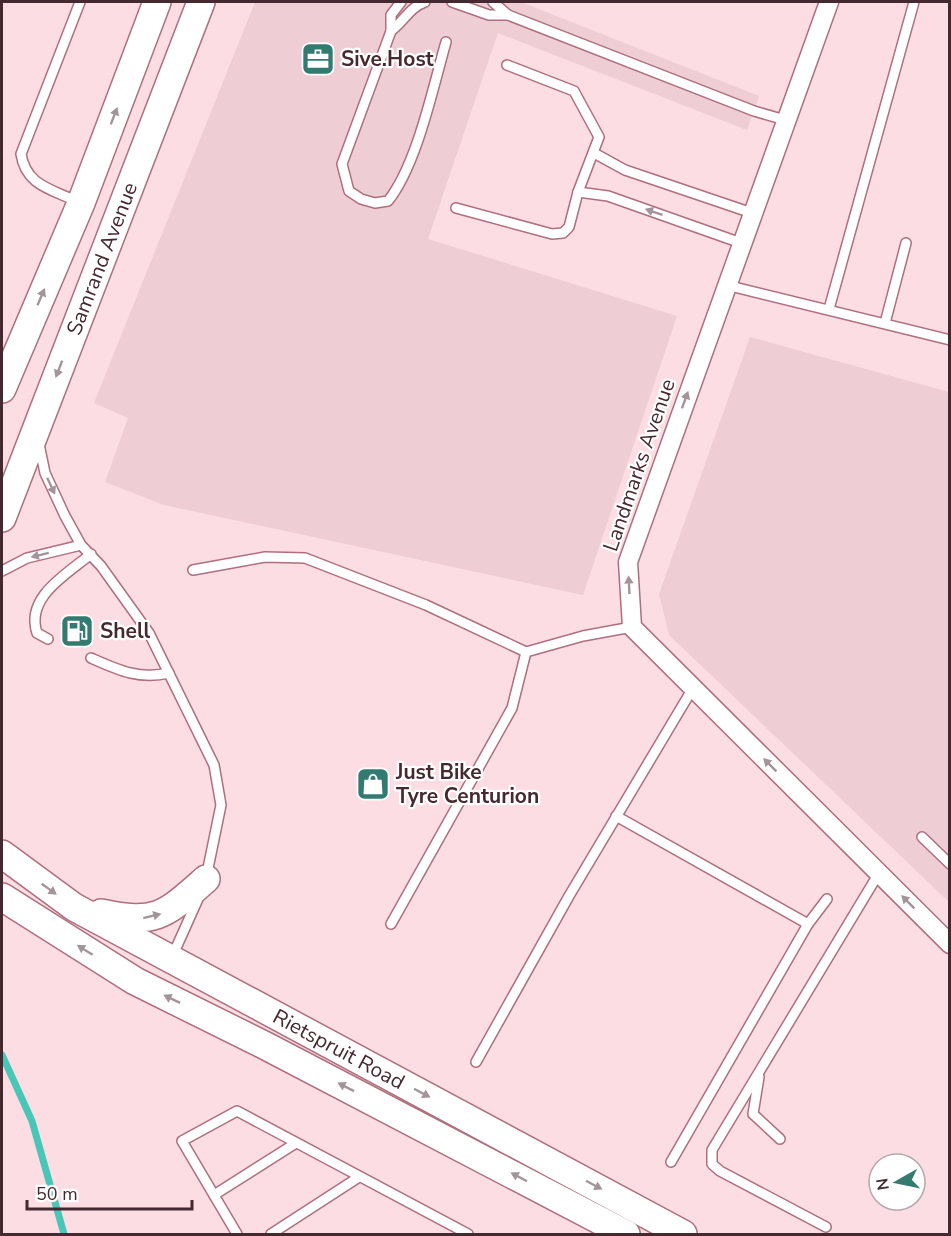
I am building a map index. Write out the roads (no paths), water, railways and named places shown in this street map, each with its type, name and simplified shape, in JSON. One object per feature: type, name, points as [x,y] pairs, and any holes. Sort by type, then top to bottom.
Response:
[{"type":"street","name":"Samrand Avenue","points":[[2,389],[81,203],[157,2]]},
{"type":"street","name":"Samrand Avenue","points":[[2,518],[201,2]]},
{"type":"street","name":"Landmarks Avenue","points":[[632,627],[628,562],[829,2]]},
{"type":"street","points":[[81,203],[103,201],[110,192],[156,90],[178,62]]},
{"type":"street","points":[[632,627],[950,944]]},
{"type":"street","name":"Rietspruit Road","points":[[2,854],[74,907],[683,1234]]},
{"type":"street","points":[[74,907],[143,919],[166,913],[206,879]]},
{"type":"street","name":"Rietspruit Road","points":[[2,897],[135,981],[266,1046],[626,1234]]},
{"type":"street","points":[[172,958],[181,976],[195,989],[244,1017],[266,1046]]},
{"type":"lane","points":[[80,2],[21,154],[23,169],[30,178],[81,203]]},
{"type":"lane","points":[[401,2],[391,15],[392,31],[342,164],[349,191],[361,199],[375,203],[388,201],[396,191],[418,136],[446,42]]},
{"type":"lane","points":[[392,31],[403,22],[411,10],[425,2]]},
{"type":"lane","points":[[452,2],[489,15],[508,15]]},
{"type":"lane","points":[[493,2],[508,15],[754,111],[785,120]]},
{"type":"lane","points":[[829,309],[914,2]]},
{"type":"lane","points":[[456,208],[552,234],[563,233],[569,227],[578,192],[599,137],[574,91],[507,65]]},
{"type":"lane","points":[[594,153],[625,170],[752,213]]},
{"type":"lane","points":[[578,192],[608,196],[741,243]]},
{"type":"lane","points":[[885,323],[906,243]]},
{"type":"lane","points":[[726,285],[950,340]]},
{"type":"lane","points":[[36,429],[45,473],[81,544],[91,554],[148,633],[214,765],[221,805],[206,879],[172,958]]},
{"type":"lane","points":[[2,571],[27,558],[81,544]]},
{"type":"lane","points":[[48,639],[37,633],[33,622],[40,599],[91,554]]},
{"type":"lane","points":[[193,570],[265,556],[305,558],[426,605],[526,652],[583,636],[632,627]]},
{"type":"lane","points":[[391,924],[512,708],[526,652]]},
{"type":"lane","points":[[91,658],[121,672],[138,676],[152,677],[169,673]]},
{"type":"lane","points":[[476,1062],[616,816],[693,688]]},
{"type":"lane","points":[[616,816],[808,924]]},
{"type":"lane","points":[[922,837],[950,864]]},
{"type":"lane","points":[[826,1227],[720,1171],[712,1164],[712,1150],[879,873]]},
{"type":"lane","points":[[671,1162],[808,924],[827,899]]},
{"type":"lane","points":[[759,1071],[753,1114],[780,1139]]},
{"type":"lane","points":[[237,1234],[182,1141],[237,1111],[468,1234]]},
{"type":"lane","points":[[214,1195],[296,1143]]},
{"type":"lane","points":[[271,1234],[360,1177]]},
{"type":"waterway","points":[[2,1055],[32,1121],[64,1234]]},
{"type":"place","name":"Sive.Host","points":[[318,59]]},
{"type":"place","name":"Shell","points":[[77,631]]},
{"type":"place","name":"Just Bike Tyre Centurion","points":[[373,784]]}]
